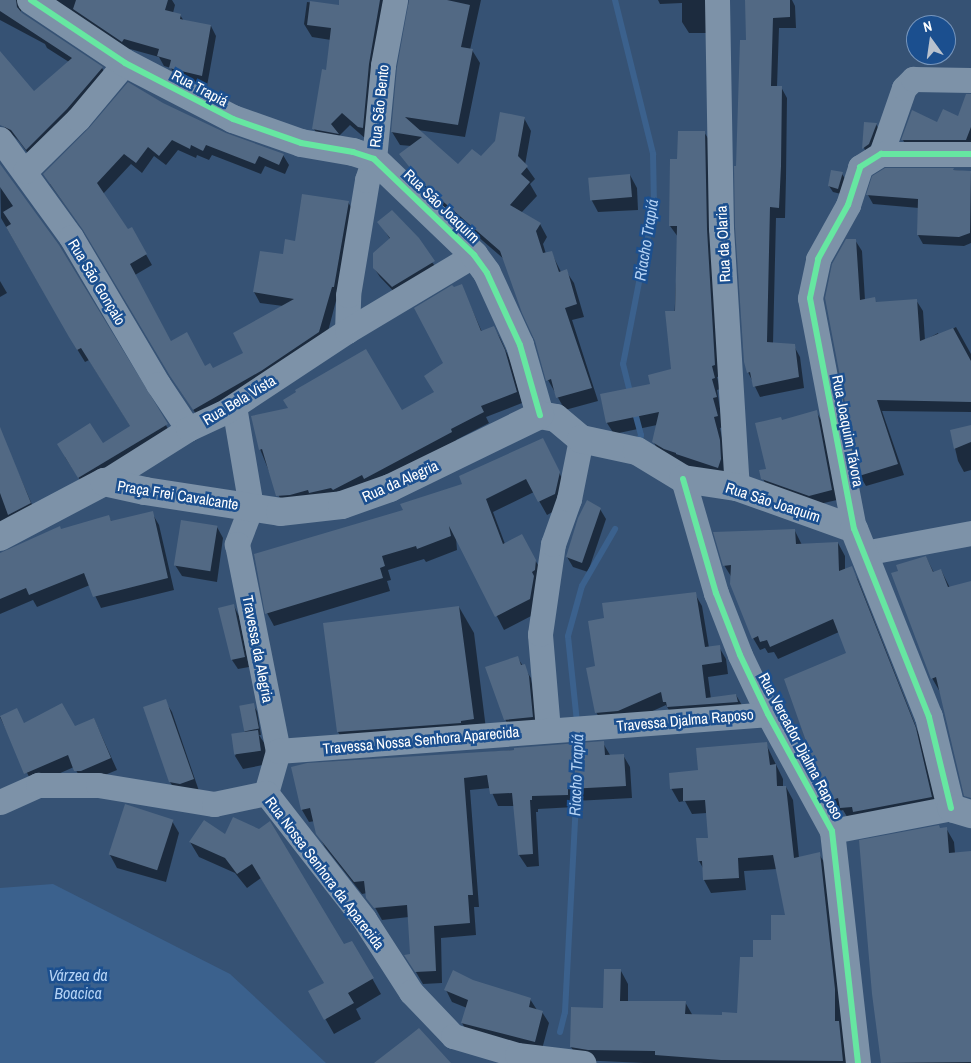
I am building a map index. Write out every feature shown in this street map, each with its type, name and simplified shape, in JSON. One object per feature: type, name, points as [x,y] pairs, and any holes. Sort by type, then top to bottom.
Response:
[{"type":"street","name":"Rua Trapiá","points":[[31,0],[125,63],[233,119],[301,143],[353,152],[374,158]]},
{"type":"street","name":"Rua São Bento","points":[[346,331],[350,285],[367,180],[374,158],[383,65],[395,0]]},
{"type":"street","name":"Rua da Olaria","points":[[717,0],[721,228],[737,487]]},
{"type":"street","points":[[25,171],[78,120],[125,63]]},
{"type":"street","points":[[971,80],[913,79],[904,88],[881,154],[971,154]]},
{"type":"street","name":"Rua São Gonçalo","points":[[0,139],[71,237],[158,384],[188,430]]},
{"type":"street","name":"Rua Joaquim Távora","points":[[881,154],[860,167],[856,174],[848,205],[818,259],[810,298],[859,541],[929,717],[961,811]]},
{"type":"street","name":"Rua São Joaquim","points":[[374,158],[474,255],[487,272],[520,345],[540,415],[556,418],[581,439],[636,451],[648,456],[683,479],[737,487],[859,541]]},
{"type":"street","name":"Rua Bela Vista","points":[[0,537],[104,482],[188,430],[234,406],[346,331],[474,255]]},
{"type":"street","points":[[234,406],[251,507]]},
{"type":"street","name":"Rua da Alegria","points":[[251,507],[280,512],[342,505],[390,488],[540,415]]},
{"type":"street","points":[[556,729],[540,634],[553,544],[569,499],[581,439]]},
{"type":"street","name":"Rua Vereador Djalma Raposo","points":[[683,479],[716,592],[740,655],[768,714],[832,832],[858,1063]]},
{"type":"street","name":"Praça Frei Cavalcante","points":[[104,482],[145,491],[251,507]]},
{"type":"street","name":"Travessa da Alegria","points":[[251,507],[237,544],[278,752],[266,793]]},
{"type":"street","points":[[859,541],[971,533]]},
{"type":"street","name":"Travessa Djalma Raposo","points":[[556,729],[768,714]]},
{"type":"street","name":"Travessa Nossa Senhora Aparecida","points":[[278,752],[556,729]]},
{"type":"street","name":"Rua Nossa Senhora da Aparecida","points":[[0,802],[38,785],[98,785],[214,804],[266,793],[364,919],[411,992],[454,1036],[517,1055],[573,1063]]},
{"type":"street","points":[[832,832],[961,811]]},
{"type":"water","name":"Várzea da Boacica","points":[[53,884],[230,974],[326,1063],[0,1063],[0,888]]},
{"type":"building","points":[[0,0],[16,0],[17,7],[22,13],[103,67],[67,109],[26,150],[11,130],[0,125],[0,51],[34,91],[72,58],[0,11]]},
{"type":"building","points":[[76,0],[168,0],[165,10],[181,14],[180,19],[211,25],[202,76],[169,68],[171,60],[157,56],[159,49],[124,39],[122,42],[73,9]]},
{"type":"building","points":[[339,0],[380,0],[369,64],[363,128],[358,127],[342,113],[331,124],[339,134],[312,129],[322,69],[326,70],[331,28],[307,25],[310,1],[339,5]]},
{"type":"building","points":[[409,0],[447,0],[470,5],[461,47],[473,49],[458,125],[405,117],[458,164],[472,149],[481,156],[495,141],[500,112],[525,117],[518,156],[528,166],[521,174],[530,182],[510,205],[541,223],[536,231],[543,253],[552,251],[559,272],[567,269],[577,304],[565,308],[592,388],[556,398],[551,379],[546,381],[535,341],[522,313],[500,251],[423,184],[399,154],[422,137],[391,132],[397,67]]},
{"type":"building","points":[[745,0],[790,0],[790,17],[773,18],[771,86],[782,86],[781,166],[779,208],[770,207],[767,342],[795,344],[799,377],[753,387],[750,372],[747,373],[744,362],[735,227],[734,166],[736,166],[740,40],[746,40]]},
{"type":"building","points":[[128,82],[163,103],[226,133],[284,154],[279,165],[259,156],[255,164],[206,145],[203,151],[191,145],[190,149],[172,140],[159,156],[148,147],[136,163],[124,154],[97,183],[128,229],[132,227],[147,254],[130,264],[171,341],[187,332],[205,366],[210,363],[213,368],[243,353],[233,333],[294,299],[253,292],[260,251],[283,254],[285,239],[295,241],[302,194],[349,201],[334,287],[332,287],[319,332],[261,371],[193,410],[170,376],[83,230],[43,174],[89,128]]},
{"type":"building","points":[[966,94],[971,94],[971,127],[966,140],[901,140],[912,110],[937,122],[943,109],[958,116]]},
{"type":"building","points":[[864,122],[877,123],[869,144],[862,149]]},
{"type":"building","points":[[678,131],[705,131],[707,229],[715,365],[712,366],[715,378],[712,379],[717,397],[713,398],[718,416],[714,417],[720,440],[721,459],[718,468],[676,454],[652,442],[659,412],[606,423],[600,394],[650,384],[648,375],[671,369],[665,311],[675,311],[677,226],[669,226],[670,159],[677,159]]},
{"type":"building","points":[[0,164],[59,245],[168,424],[78,478],[57,444],[90,423],[103,443],[130,426],[81,348],[77,350],[6,227],[11,224],[3,212],[13,206],[0,187]]},
{"type":"building","points":[[885,168],[954,168],[953,170],[971,171],[970,233],[959,237],[917,235],[918,199],[866,195],[872,176]]},
{"type":"building","points":[[831,170],[843,172],[838,189],[828,186]]},
{"type":"building","points":[[630,174],[632,197],[590,201],[588,178]]},
{"type":"building","points":[[392,210],[419,238],[435,261],[392,287],[373,268],[373,253],[390,238],[377,222]]},
{"type":"building","points":[[846,239],[856,239],[860,300],[875,297],[876,302],[917,299],[920,341],[953,328],[971,361],[971,402],[877,400],[898,464],[859,476],[825,298],[832,264]]},
{"type":"building","points":[[462,284],[481,331],[494,326],[505,350],[517,392],[481,406],[484,412],[451,429],[452,432],[364,479],[362,475],[333,490],[331,488],[309,493],[308,490],[290,495],[276,496],[262,449],[259,450],[251,416],[288,408],[283,400],[296,392],[295,390],[366,349],[402,410],[434,392],[424,376],[443,363],[414,308],[452,285],[454,287]]},
{"type":"building","points":[[817,410],[832,490],[809,496],[761,479],[759,470],[766,469],[755,423],[781,417],[782,420]]},
{"type":"building","points":[[971,425],[971,442],[954,449],[950,430]]},
{"type":"building","points":[[0,427],[31,503],[8,515],[0,493]]},
{"type":"building","points":[[543,438],[560,472],[555,494],[538,502],[526,479],[486,499],[503,544],[522,534],[536,560],[535,570],[532,572],[534,576],[530,599],[495,617],[449,526],[451,536],[417,549],[416,546],[382,556],[385,566],[380,568],[383,578],[265,614],[254,554],[403,510],[400,504],[462,484],[459,476]]},
{"type":"building","points":[[587,500],[601,508],[582,563],[566,557],[578,518]]},
{"type":"building","points":[[153,511],[168,578],[93,597],[84,573],[29,595],[26,588],[0,599],[0,553],[60,526],[61,529],[109,515],[111,521]]},
{"type":"building","points":[[181,520],[218,526],[210,571],[174,565]]},
{"type":"building","points":[[795,529],[796,544],[838,542],[839,571],[852,566],[916,728],[932,797],[853,812],[852,807],[840,808],[838,798],[832,800],[827,781],[822,783],[784,679],[846,653],[833,619],[770,647],[767,640],[760,642],[758,636],[752,639],[730,584],[731,565],[723,566],[713,532]]},
{"type":"building","points":[[926,556],[933,572],[941,569],[948,587],[971,581],[971,798],[964,796],[936,677],[931,679],[891,573],[898,571],[896,565]]},
{"type":"building","points":[[696,592],[705,647],[720,645],[722,662],[702,665],[706,698],[736,694],[738,702],[667,707],[666,702],[663,702],[661,692],[618,711],[595,713],[586,668],[595,666],[588,621],[604,618],[602,603]]},
{"type":"building","points":[[234,604],[245,657],[231,660],[218,608]]},
{"type":"building","points":[[459,606],[474,719],[461,721],[461,723],[337,732],[323,623]]},
{"type":"building","points":[[518,656],[521,665],[525,664],[529,676],[533,717],[504,720],[485,667]]},
{"type":"building","points":[[166,699],[194,779],[180,784],[169,782],[143,707]]},
{"type":"building","points":[[62,703],[75,726],[94,718],[111,758],[81,771],[74,771],[68,755],[24,774],[0,716],[17,708],[24,723]]},
{"type":"building","points":[[254,703],[259,729],[244,731],[239,706]]},
{"type":"building","points":[[258,730],[261,751],[234,755],[231,734]]},
{"type":"building","points":[[604,741],[605,755],[624,754],[626,786],[568,789],[568,795],[532,796],[532,800],[530,800],[533,854],[518,855],[512,793],[490,794],[487,775],[464,778],[473,895],[468,895],[470,923],[434,926],[436,971],[415,972],[404,955],[410,954],[407,905],[374,908],[366,898],[364,881],[354,882],[316,834],[310,808],[301,810],[291,767],[307,763],[514,750],[514,748]]},
{"type":"building","points":[[767,742],[770,765],[776,764],[777,786],[786,786],[794,858],[820,852],[835,989],[835,1021],[839,1021],[843,1061],[721,1060],[655,1055],[655,1051],[588,1050],[570,1047],[571,1007],[603,1008],[604,969],[621,969],[620,1001],[686,1001],[685,1014],[722,1015],[722,1012],[737,1013],[740,957],[753,957],[753,940],[771,940],[771,915],[785,915],[773,855],[738,858],[739,878],[703,880],[702,861],[698,861],[696,838],[708,838],[705,800],[683,801],[683,788],[670,789],[669,773],[698,770],[696,748]]},
{"type":"building","points":[[125,804],[174,820],[157,870],[109,854]]},
{"type":"building","points":[[233,817],[259,829],[270,821],[344,944],[352,941],[374,978],[348,993],[354,1003],[324,1020],[308,991],[324,983],[252,864],[237,874],[225,858],[189,842],[204,820],[225,834]]},
{"type":"building","points":[[939,825],[940,828],[947,827],[949,853],[971,851],[971,1062],[881,1063],[872,994],[859,840]]},
{"type":"building","points":[[453,970],[473,980],[531,998],[529,1007],[543,1011],[535,1042],[461,1023],[468,1000],[444,990]]},
{"type":"building","points":[[419,1028],[451,1063],[374,1063],[409,1036]]},
{"type":"waterway","name":"Riacho Trapiá","points":[[615,0],[653,154],[654,205],[623,364],[631,397]]},
{"type":"waterway","name":"Riacho Trapiá","points":[[634,409],[641,435],[638,445]]},
{"type":"waterway","name":"Riacho Trapiá","points":[[577,722],[568,636],[582,586],[615,529]]},
{"type":"waterway","name":"Riacho Trapiá","points":[[560,1032],[565,1012],[577,782]]},
{"type":"cycle path","points":[[31,0],[125,63],[233,119],[301,143],[353,152],[374,159],[474,255],[487,273],[520,345],[540,415]]},
{"type":"cycle path","points":[[951,808],[929,717],[854,529],[810,298],[818,259],[848,205],[860,167],[881,154],[971,154]]},
{"type":"cycle path","points":[[683,479],[716,593],[740,655],[768,714],[832,831],[858,1063]]}]
